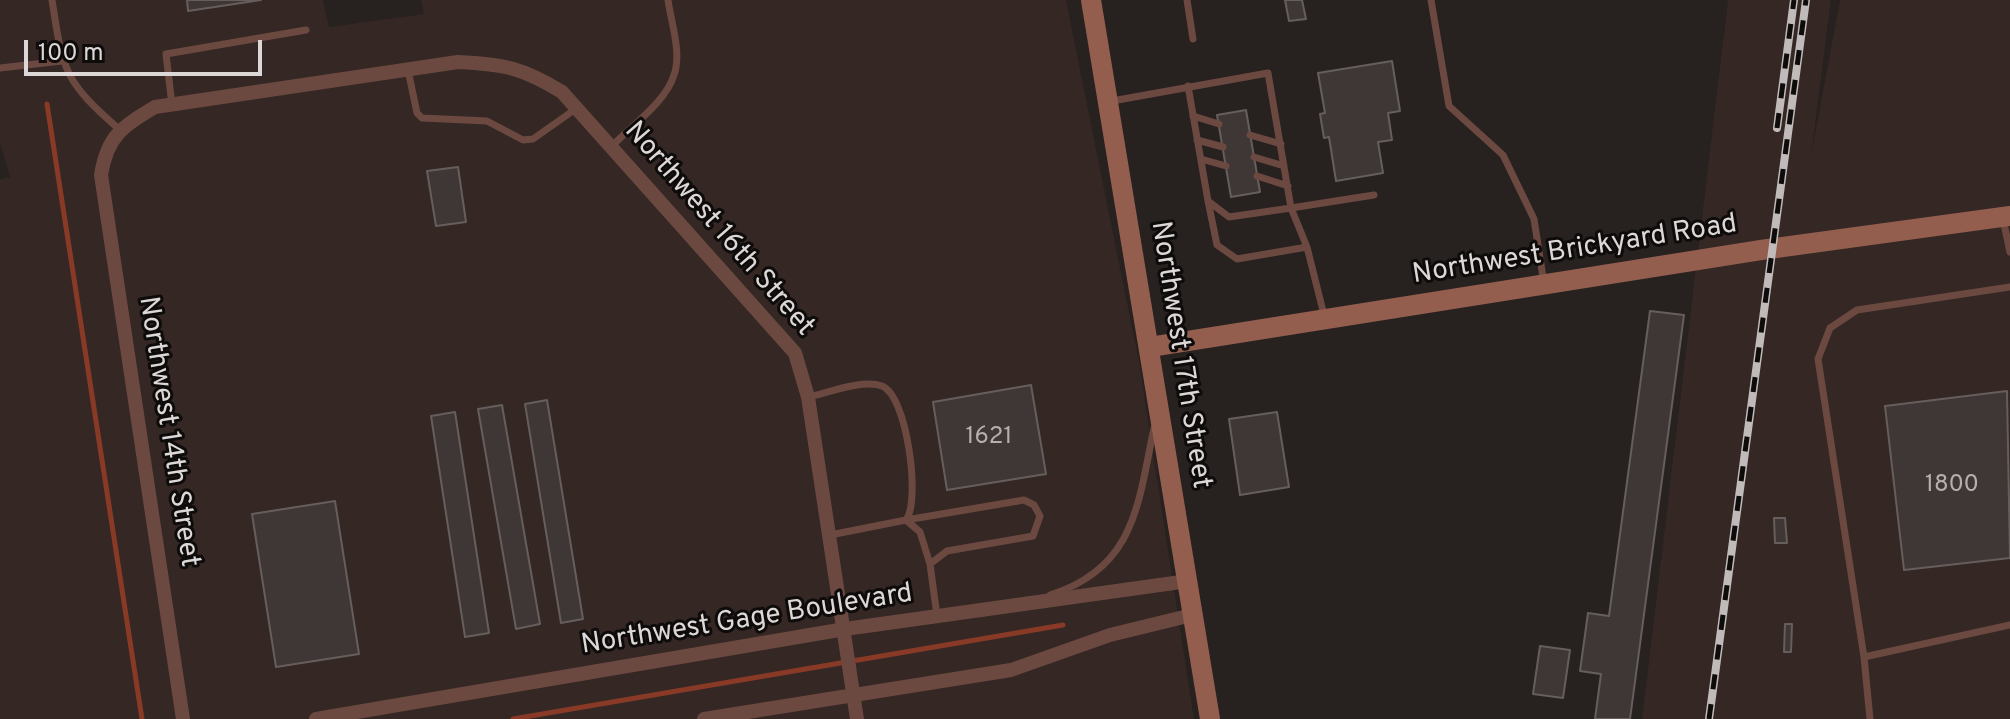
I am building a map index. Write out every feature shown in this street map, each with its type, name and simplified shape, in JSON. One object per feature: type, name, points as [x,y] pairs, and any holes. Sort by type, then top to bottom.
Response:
[{"type":"street","name":"Northwest 17th Street","points":[[1091,0],[1210,719]]},
{"type":"street","name":"Northwest 16th Street","points":[[120,130],[155,107],[458,62],[502,64],[527,71],[562,92],[795,353],[808,397],[857,719]]},
{"type":"street","name":"Northwest 14th Street","points":[[120,130],[105,153],[101,175],[183,719]]},
{"type":"street","name":"Northwest Brickyard Road","points":[[1150,347],[1761,250],[2006,216]]},
{"type":"street","name":"Northwest Gage Boulevard","points":[[316,719],[845,629],[1188,581]]},
{"type":"street","points":[[704,719],[1011,670],[1110,635],[1192,615]]},
{"type":"lane","points":[[52,0],[62,61],[81,96],[120,130]]},
{"type":"lane","points":[[612,146],[666,90],[675,74],[676,51],[668,0]]},
{"type":"lane","points":[[1187,0],[1193,39]]},
{"type":"lane","points":[[1431,0],[1449,106],[1503,155],[1534,219],[1545,286]]},
{"type":"lane","points":[[172,105],[166,54],[306,30]]},
{"type":"lane","points":[[0,68],[62,61]]},
{"type":"lane","points":[[408,70],[417,113],[422,118],[487,121],[523,140],[533,139],[577,108]]},
{"type":"lane","points":[[1110,102],[1268,73],[1291,208],[1307,247],[1324,317]]},
{"type":"lane","points":[[1188,86],[1217,245],[1237,259],[1307,247]]},
{"type":"lane","points":[[1193,116],[1219,124]]},
{"type":"lane","points":[[1250,135],[1281,144]]},
{"type":"lane","points":[[1197,140],[1223,147]]},
{"type":"lane","points":[[1254,157],[1284,166]]},
{"type":"lane","points":[[1201,159],[1226,166]]},
{"type":"lane","points":[[1257,176],[1288,186]]},
{"type":"lane","points":[[1208,201],[1229,217],[1374,195]]},
{"type":"lane","points":[[2006,216],[2010,252]]},
{"type":"lane","points":[[1870,719],[1864,657],[1818,359],[1830,328],[1857,310],[2010,287]]},
{"type":"lane","points":[[808,397],[867,385],[881,386],[892,392],[900,407],[914,487],[912,513],[906,520]]},
{"type":"lane","points":[[1012,606],[1078,582],[1106,563],[1117,551],[1131,530],[1141,499],[1159,406]]},
{"type":"lane","points":[[830,535],[1024,500],[1034,505],[1040,516],[1033,536],[947,551],[930,564]]},
{"type":"lane","points":[[906,520],[920,532],[930,564],[937,616]]},
{"type":"lane","points":[[1864,657],[2010,625]]},
{"type":"shaded area","points":[[0,0],[323,0],[329,27],[424,14],[421,0],[1066,0],[1139,362],[1194,719],[0,719],[0,179],[10,177],[0,143]]},
{"type":"shaded area","points":[[1728,0],[1831,0],[1811,156],[1840,0],[2010,0],[2010,719],[1642,719]]},
{"type":"building","points":[[187,0],[261,0],[188,11]]},
{"type":"building","points":[[1285,0],[1302,0],[1306,19],[1289,21]]},
{"type":"building","points":[[1392,61],[1400,111],[1388,113],[1392,140],[1378,142],[1383,173],[1336,181],[1329,137],[1324,138],[1320,114],[1325,113],[1318,73]]},
{"type":"building","points":[[1246,110],[1260,192],[1231,197],[1217,115]]},
{"type":"building","points":[[458,167],[466,222],[436,226],[427,171]]},
{"type":"building","points":[[1650,311],[1684,315],[1630,719],[1595,719],[1601,674],[1580,671],[1588,613],[1609,616]]},
{"type":"building","points":[[1031,385],[1046,474],[947,490],[933,402]]},
{"type":"building","points":[[2007,391],[2010,558],[1904,570],[1885,406]]},
{"type":"building","points":[[547,400],[583,619],[561,623],[525,404]]},
{"type":"building","points":[[502,405],[540,624],[516,629],[478,409]]},
{"type":"building","points":[[455,412],[489,633],[465,637],[431,416]]},
{"type":"building","points":[[1277,412],[1289,487],[1240,495],[1229,419]]},
{"type":"building","points":[[335,501],[359,654],[276,667],[252,514]]},
{"type":"building","points":[[1774,518],[1785,518],[1787,543],[1775,543]]},
{"type":"building","points":[[1785,624],[1792,624],[1791,652],[1784,652]]},
{"type":"building","points":[[1540,646],[1570,650],[1563,698],[1533,694]]},
{"type":"waterway","points":[[47,104],[142,719]]},
{"type":"waterway","points":[[513,719],[1063,625]]},
{"type":"railway","points":[[1777,128],[1794,0]]},
{"type":"railway","points":[[1709,719],[1806,0]]}]
